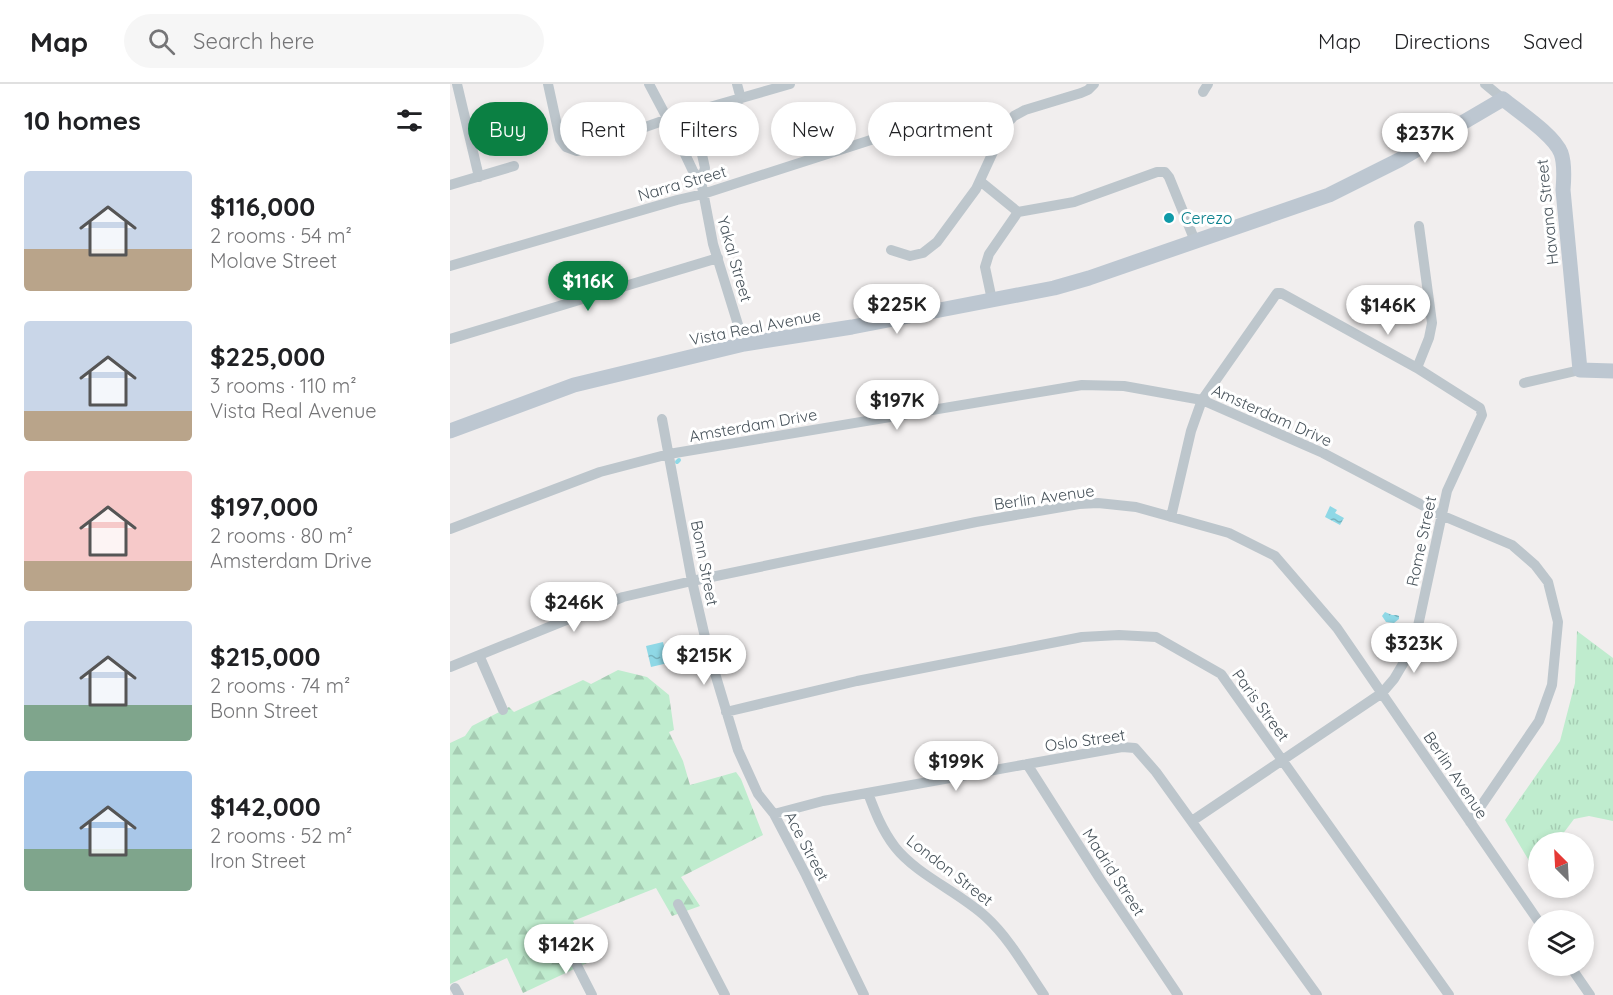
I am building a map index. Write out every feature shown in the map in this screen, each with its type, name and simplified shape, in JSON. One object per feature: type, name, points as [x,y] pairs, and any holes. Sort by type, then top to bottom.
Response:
[{"type":"street","points":[[457,84],[479,177]]},
{"type":"street","points":[[548,84],[561,139],[566,147],[577,151],[659,122]]},
{"type":"street","name":"Yakal Street","points":[[649,84],[659,102]]},
{"type":"street","points":[[737,84],[741,99]]},
{"type":"street","points":[[731,102],[790,84]]},
{"type":"street","points":[[891,250],[910,256],[923,253],[930,248],[976,189],[1005,126],[1014,116],[1025,110],[1081,93],[1094,84]]},
{"type":"street","name":"Havana Street","points":[[1485,84],[1554,141],[1561,154],[1580,370]]},
{"type":"street","name":"Vista Real Avenue","points":[[450,431],[574,385],[744,344],[852,327],[1054,288],[1089,278],[1329,195],[1399,160],[1503,99]]},
{"type":"street","name":"Narra Street","points":[[450,266],[703,194],[868,141]]},
{"type":"street","name":"Yakal Street","points":[[686,156],[701,181]]},
{"type":"street","name":"Yakal Street","points":[[702,156],[705,168],[701,181],[713,244],[744,344]]},
{"type":"street","points":[[450,185],[514,166]]},
{"type":"street","points":[[992,300],[985,267],[989,254],[1018,212],[1074,202],[1157,171],[1165,172],[1168,177],[1195,241]]},
{"type":"street","points":[[980,181],[1018,212]]},
{"type":"street","points":[[1172,517],[1191,431],[1202,400],[1277,292],[1417,368],[1429,338],[1432,323],[1419,226]]},
{"type":"street","points":[[450,339],[718,258]]},
{"type":"street","name":"Rome Street","points":[[1192,821],[1382,693],[1394,679],[1410,652],[1418,627],[1447,491],[1482,415],[1479,408],[1417,368]]},
{"type":"street","points":[[1524,383],[1580,370],[1613,371]]},
{"type":"street","name":"Amsterdam Drive","points":[[450,530],[600,471],[669,454],[1082,385],[1124,386],[1202,400],[1323,453],[1441,515],[1512,545],[1535,565],[1548,582],[1558,621],[1552,685],[1539,721],[1470,822]]},
{"type":"street","name":"Bonn Street","points":[[662,419],[692,581],[708,650],[726,712]]},
{"type":"street","name":"Berlin Avenue","points":[[450,667],[623,597],[976,522],[1076,505],[1098,503],[1136,507],[1229,533],[1275,556],[1337,628],[1531,910]]},
{"type":"street","name":"Paris Street","points":[[726,712],[857,681],[1082,637],[1119,634],[1156,637],[1221,674],[1449,995]]},
{"type":"street","points":[[479,655],[503,710]]},
{"type":"street","name":"Ace Street","points":[[726,712],[738,750],[758,794],[774,814],[864,995]]},
{"type":"street","name":"Oslo Street","points":[[774,814],[823,801],[1122,747],[1136,748],[1192,821],[1317,995]]},
{"type":"street","name":"Madrid Street","points":[[1027,764],[1100,879],[1178,995]]},
{"type":"street","name":"London Street","points":[[868,793],[880,825],[896,848],[911,863],[986,917],[1006,939],[1044,995]]},
{"type":"street","points":[[678,904],[725,995]]},
{"type":"street","points":[[565,942],[592,995]]},
{"type":"street","points":[[1577,976],[1590,995]]},
{"type":"green space","points":[[1577,631],[1613,658],[1613,821],[1589,816],[1574,819],[1564,832],[1528,832],[1528,859],[1505,820],[1560,741],[1575,683]]},
{"type":"green space","points":[[618,670],[647,677],[669,695],[674,730],[669,732],[683,761],[690,785],[736,772],[741,779],[763,835],[681,877],[700,906],[672,916],[656,888],[573,921],[589,962],[523,993],[507,958],[450,984],[450,743],[465,736],[472,726],[509,707],[514,712],[583,680],[591,684]]},
{"type":"water","points":[[1330,506],[1337,510],[1335,513],[1344,518],[1340,525],[1325,517]]},
{"type":"water","points":[[1385,612],[1399,616],[1399,619],[1394,623],[1386,622],[1382,616]]},
{"type":"water","points":[[663,642],[668,663],[651,667],[646,646]]},
{"type":"place","name":"Cerezo","points":[[1169,218]]}]
